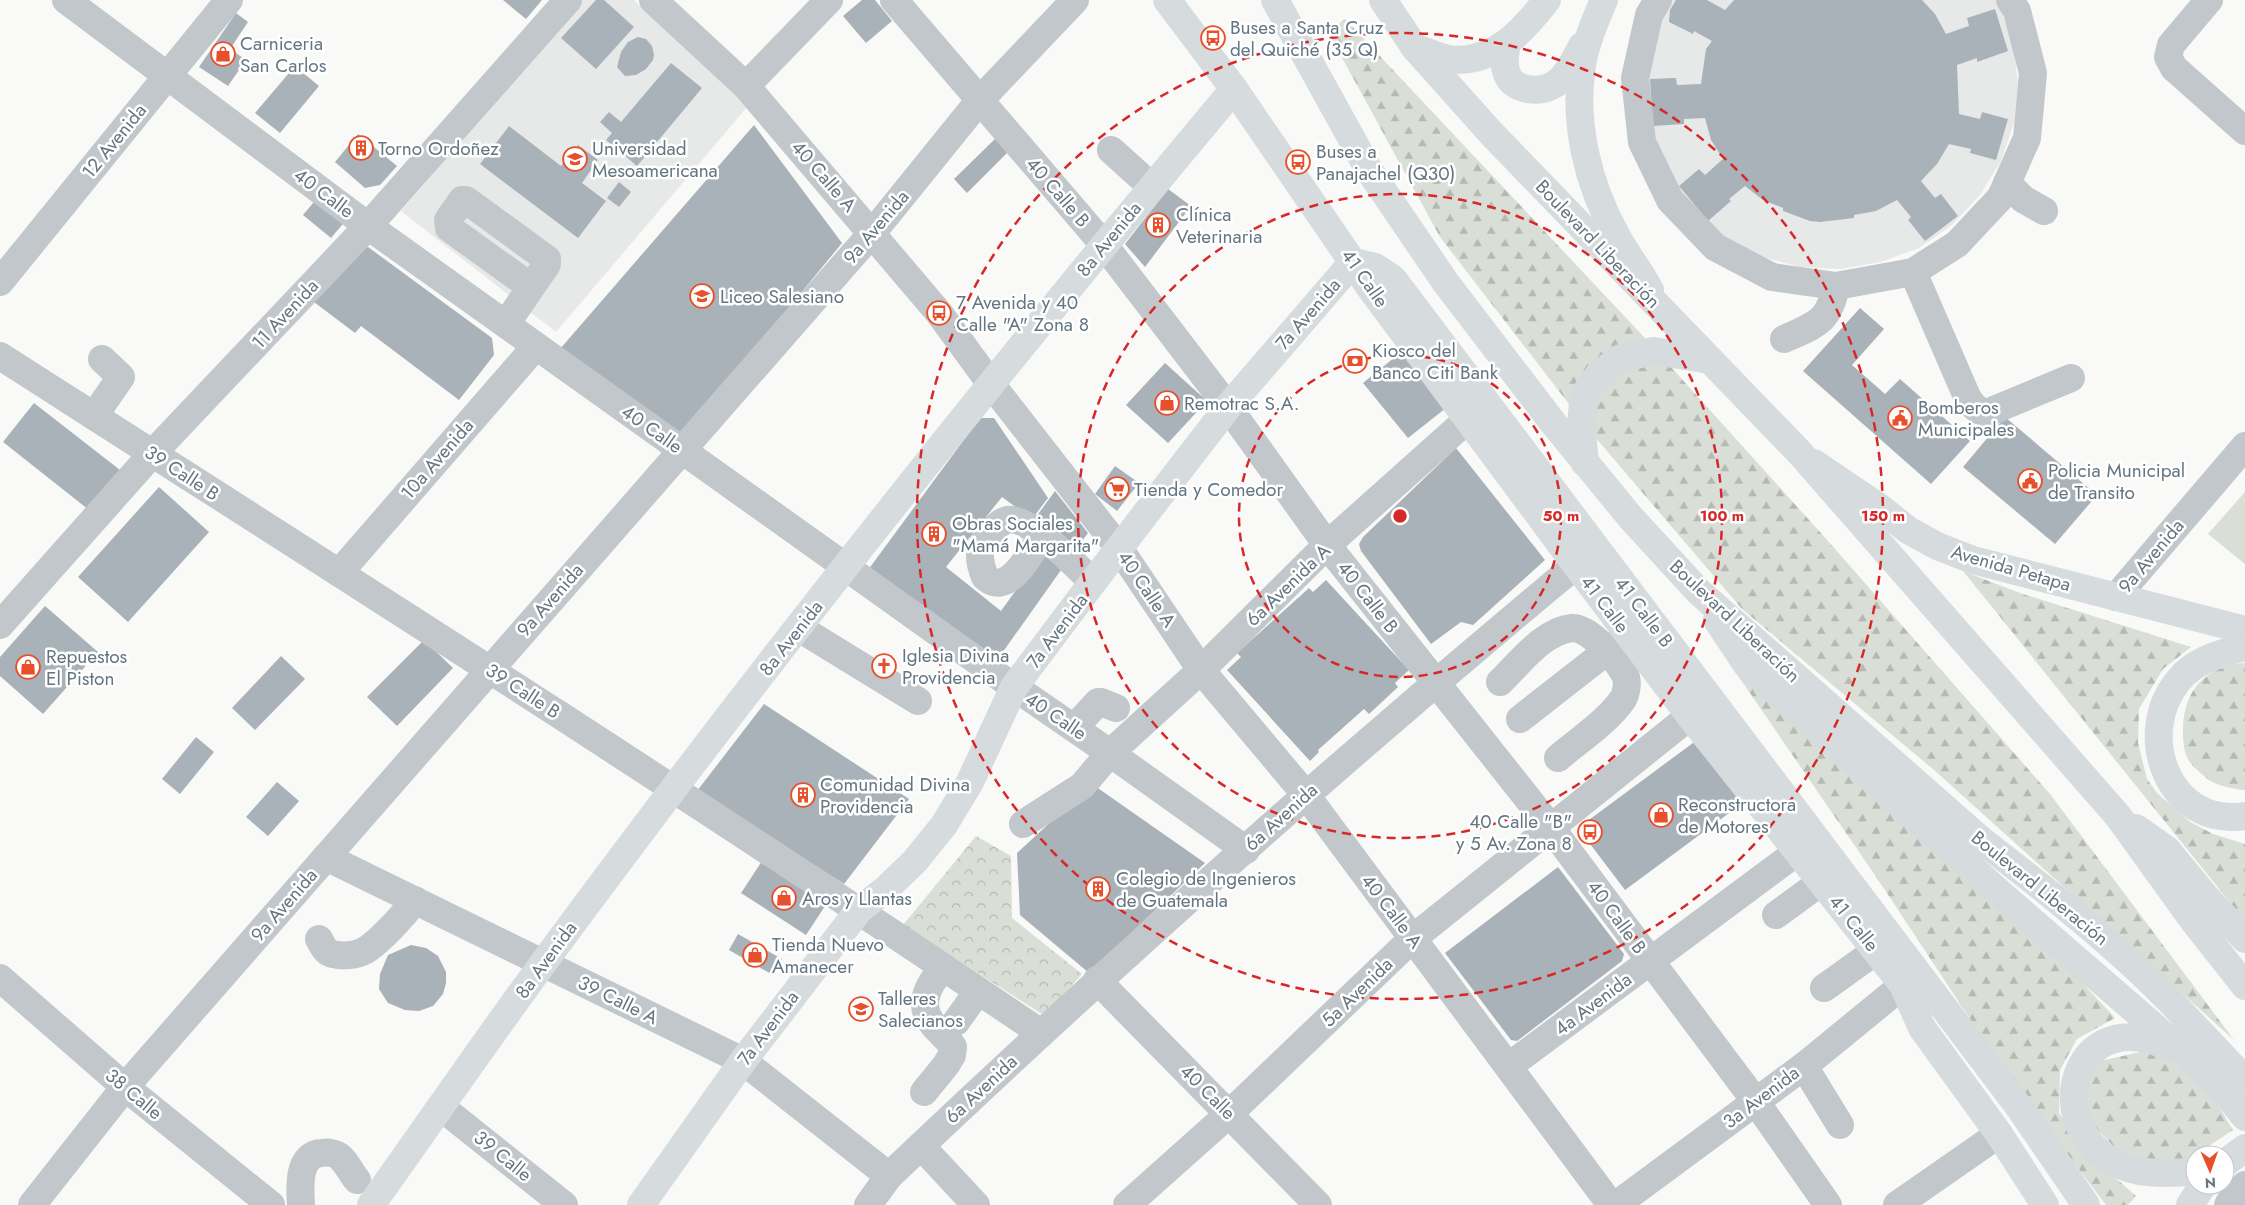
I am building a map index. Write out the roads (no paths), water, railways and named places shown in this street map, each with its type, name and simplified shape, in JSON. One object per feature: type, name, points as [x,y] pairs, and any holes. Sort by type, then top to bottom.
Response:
[{"type":"main road","name":"41 Calle","points":[[1167,0],[1234,89],[1353,262],[1628,635],[1876,950],[1912,983],[1922,1028],[1999,1134],[2045,1205]]},
{"type":"main road","name":"Boulevard Liberación","points":[[1383,0],[1415,48],[1491,134],[1800,453],[2118,816],[2193,920],[2245,986]]},
{"type":"main road","points":[[1415,48],[1448,59],[1466,59],[1494,51],[1507,44],[1529,24],[1547,0]]},
{"type":"main road","points":[[1507,44],[1504,62],[1507,76],[1513,83],[1525,89],[1541,89],[1554,84],[1567,72],[1591,31],[1604,0]]},
{"type":"main road","name":"Boulevard Liberación","points":[[1274,2],[1370,170],[1474,321],[1585,463],[1631,518],[1698,592],[1981,840],[2126,958],[2181,1012],[2245,1080]]},
{"type":"main road","points":[[1591,31],[1582,66],[1580,112],[1586,164],[1616,235],[1643,276],[1659,307]]},
{"type":"main road","name":"8a Avenida","points":[[371,1205],[543,963],[846,567],[991,384],[1234,89]]},
{"type":"main road","name":"7a Avenida","points":[[641,1205],[743,1061],[859,910],[886,889],[915,861],[944,825],[970,782],[1014,688],[1093,582],[1228,407],[1353,262]]},
{"type":"main road","name":"41 Calle B","points":[[1353,262],[1375,267],[1393,279],[1912,983]]},
{"type":"main road","points":[[1585,463],[1581,423],[1584,395],[1600,373],[1621,358],[1654,351],[1710,360]]},
{"type":"main road","name":"Avenida Petapa","points":[[1800,453],[1879,507],[1908,530],[1937,546],[1973,560],[2245,630]]},
{"type":"main road","points":[[1698,592],[1746,665],[1995,889],[2189,1057],[2227,1095],[2245,1117]]},
{"type":"main road","points":[[2245,647],[2213,656],[2199,663],[2178,680],[2163,710],[2160,741],[2161,760],[2166,776],[2183,798],[2204,812],[2232,818],[2245,816]]},
{"type":"main road","points":[[2118,816],[2167,850],[2204,895],[2245,939]]},
{"type":"main road","points":[[1912,983],[1937,1014],[2074,1205]]},
{"type":"main road","points":[[1912,983],[2019,1107],[2086,1205]]},
{"type":"main road","points":[[2185,1172],[2143,1171],[2118,1164],[2091,1144],[2083,1134],[2076,1122],[2072,1097],[2082,1062],[2098,1046],[2110,1040],[2124,1037],[2150,1040],[2164,1044],[2189,1057]]},
{"type":"main road","points":[[2235,1156],[2245,1148]]},
{"type":"street","name":"40 Calle","points":[[66,0],[368,226],[1014,688],[1110,752],[1246,850]]},
{"type":"street","name":"12 Avenida","points":[[0,282],[229,0]]},
{"type":"street","name":"11 Avenida","points":[[0,625],[152,454],[368,226],[568,0]]},
{"type":"street","name":"40 Calle A","points":[[652,0],[746,86],[873,232],[939,313],[991,384],[1119,548],[1201,670],[1306,795],[1611,1205]]},
{"type":"street","points":[[746,86],[829,0]]},
{"type":"street","name":"40 Calle B","points":[[894,0],[1104,245],[1228,407],[1327,545],[1551,828],[1756,1102],[1828,1205]]},
{"type":"street","name":"9a Avenida","points":[[32,1205],[125,1087],[873,232],[980,101],[1074,0]]},
{"type":"street","points":[[1658,0],[1649,15],[1635,78],[1642,142],[1670,200],[1715,247],[1772,276],[1836,286],[1912,272],[1957,244],[2001,196],[2027,138],[2033,73],[2017,11],[2010,0]]},
{"type":"street","points":[[2209,0],[2171,45],[2168,57],[2174,68],[2245,131]]},
{"type":"street","points":[[1111,150],[1152,187]]},
{"type":"street","points":[[2007,183],[2023,199],[2044,212]]},
{"type":"street","points":[[1912,272],[1968,399],[1983,413],[2071,378]]},
{"type":"street","points":[[1784,339],[1807,329],[1828,314],[1833,305],[1836,286]]},
{"type":"street","points":[[506,324],[531,287]]},
{"type":"street","name":"10a Avenida","points":[[339,573],[536,346]]},
{"type":"street","points":[[94,416],[121,376],[102,359]]},
{"type":"street","name":"39 Calle B","points":[[3,366],[94,416],[490,669],[859,910],[1041,1033]]},
{"type":"street","name":"6a Avenida A","points":[[1023,824],[1082,786],[1110,752],[1201,670],[1327,545],[1468,419]]},
{"type":"street","name":"9a Avenida","points":[[2116,597],[2245,446]]},
{"type":"street","points":[[1042,536],[1093,582]]},
{"type":"street","name":"6a Avenida","points":[[868,1205],[889,1176],[1097,980],[1436,682],[1576,565]]},
{"type":"street","points":[[1500,682],[1547,638],[1561,630],[1574,627],[1586,631],[1607,651],[1626,677],[1627,687],[1624,698],[1608,715],[1558,758]]},
{"type":"street","points":[[799,628],[918,702]]},
{"type":"street","points":[[1520,719],[1628,635]]},
{"type":"street","points":[[1074,728],[1098,702],[1116,708]]},
{"type":"street","name":"5a Avenida","points":[[1127,1205],[1230,1113],[1412,939],[1690,716]]},
{"type":"street","name":"4a Avenida","points":[[1509,1066],[1797,852]]},
{"type":"street","name":"39 Calle A","points":[[326,857],[743,1061],[889,1176]]},
{"type":"street","points":[[1776,915],[1821,882]]},
{"type":"street","points":[[319,939],[327,951],[336,954],[348,955],[363,952],[405,915],[415,900]]},
{"type":"street","points":[[1824,988],[1876,950]]},
{"type":"street","points":[[924,1092],[952,1055],[953,1047],[928,1018],[925,1006],[925,995],[928,986],[944,967]]},
{"type":"street","name":"38 Calle","points":[[0,978],[125,1087],[271,1205]]},
{"type":"street","name":"40 Calle","points":[[1097,980],[1230,1113],[1318,1205]]},
{"type":"street","name":"3a Avenida","points":[[1616,1205],[1804,1066],[1912,983]]},
{"type":"street","points":[[956,1022],[978,990]]},
{"type":"street","points":[[1804,1066],[1840,1125]]},
{"type":"street","name":"39 Calle","points":[[441,1106],[564,1205]]},
{"type":"street","points":[[1896,1205],[1999,1134]]},
{"type":"street","points":[[921,1146],[976,1205]]},
{"type":"street","points":[[301,1205],[300,1181],[303,1168],[309,1158],[317,1153],[328,1152],[339,1156],[356,1180]]},
{"type":"street","points":[[2228,1205],[2230,1200],[2245,1185]]},
{"type":"place","name":"Buses a Santa Cruz del Quiché (35 Q)","points":[[1213,38]]},
{"type":"place","name":"Carniceria San Carlos","points":[[223,54]]},
{"type":"place","name":"Torno Ordoñez","points":[[361,148]]},
{"type":"place","name":"Universidad Mesoamericana","points":[[575,159]]},
{"type":"place","name":"Buses a Panajachel (Q30)","points":[[1298,162]]},
{"type":"place","name":"Clínica Veterinaria","points":[[1158,225]]},
{"type":"place","name":"Liceo Salesiano","points":[[702,296]]},
{"type":"place","name":"7 Avenida y 40 Calle \"A\" Zona 8","points":[[939,313]]},
{"type":"place","name":"Kiosco del Banco Citi Bank","points":[[1355,361]]},
{"type":"place","name":"Remotrac S.A.","points":[[1167,403]]},
{"type":"place","name":"Bomberos Municipales","points":[[1900,418]]},
{"type":"place","name":"Policia Municipal de Transito","points":[[2030,481]]},
{"type":"place","name":"Tienda y Comedor","points":[[1117,489]]},
{"type":"place","name":"Obras Sociales \"Mamá Margarita\"","points":[[934,534]]},
{"type":"place","name":"Iglesia Divina Providencia","points":[[884,666]]},
{"type":"place","name":"Repuestos El Piston","points":[[28,667]]},
{"type":"place","name":"Comunidad Divina Providencia","points":[[803,795]]},
{"type":"place","name":"Reconstructora de Motores","points":[[1661,815]]},
{"type":"place","name":"40 Calle \"B\" y 5 Av. Zona 8","points":[[1590,832]]},
{"type":"place","name":"Colegio de Ingenieros de Guatemala","points":[[1098,889]]},
{"type":"place","name":"Aros y Llantas","points":[[784,898]]},
{"type":"place","name":"Tienda Nuevo Amanecer","points":[[755,955]]},
{"type":"place","name":"Talleres Salecianos","points":[[861,1009]]}]
